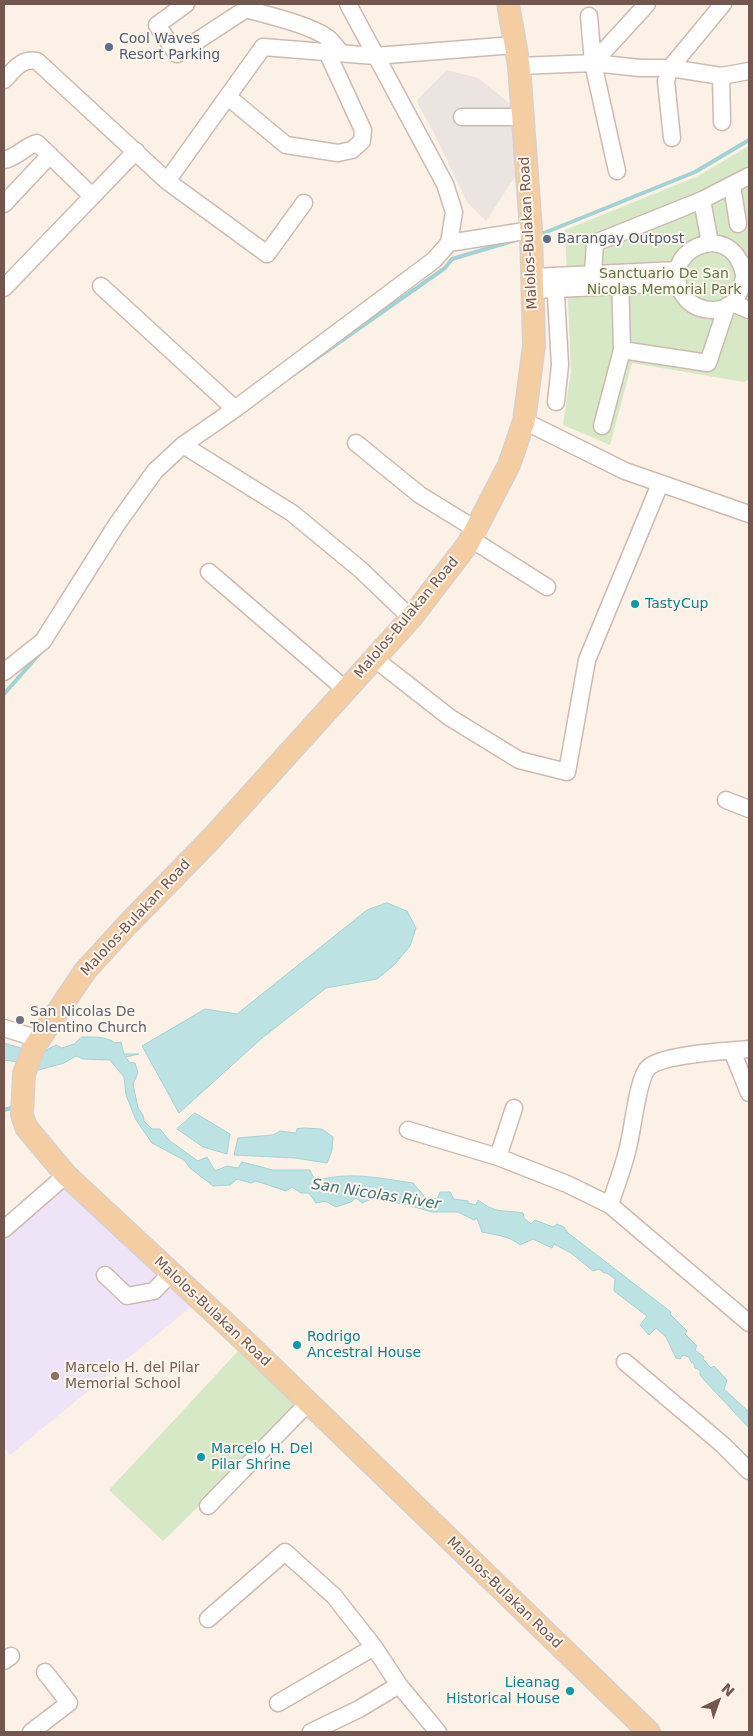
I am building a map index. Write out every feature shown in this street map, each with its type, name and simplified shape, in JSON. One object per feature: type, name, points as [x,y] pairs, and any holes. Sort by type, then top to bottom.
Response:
[{"type":"main road","name":"Malolos-Bulakan Road","points":[[508,4],[519,66],[523,117],[531,230],[534,346],[524,421],[509,465],[474,534],[411,618],[218,831],[85,971],[37,1043],[24,1074],[22,1115],[26,1127],[66,1174],[308,1403],[648,1732]]},
{"type":"street","points":[[186,4],[157,25],[177,54],[244,6],[322,34],[330,39],[363,130],[362,141],[352,150],[338,153],[286,145],[228,96]]},
{"type":"street","points":[[4,672],[43,641],[117,524],[155,471],[182,446],[434,260],[449,243],[454,212],[445,184],[348,4]]},
{"type":"street","points":[[593,63],[647,4]]},
{"type":"street","points":[[672,138],[666,81],[670,68],[724,4]]},
{"type":"street","points":[[589,16],[593,63],[617,171]]},
{"type":"street","points":[[167,181],[263,47],[375,56],[514,46]]},
{"type":"street","points":[[4,80],[21,64],[29,60],[37,61],[167,181],[267,254],[304,203]]},
{"type":"street","points":[[519,66],[593,63],[640,68],[670,68],[721,76],[749,70]]},
{"type":"street","points":[[721,76],[722,122]]},
{"type":"street","points":[[462,117],[523,117]]},
{"type":"street","points":[[4,160],[14,157],[30,145],[37,143],[92,196]]},
{"type":"street","points":[[4,288],[136,151]]},
{"type":"street","points":[[4,204],[50,155]]},
{"type":"street","points":[[593,274],[595,242],[702,200],[749,176]]},
{"type":"street","points":[[732,186],[738,224]]},
{"type":"street","points":[[702,200],[710,243]]},
{"type":"street","points":[[449,243],[531,230]]},
{"type":"street","points":[[720,244],[729,248],[737,255],[747,270],[744,285],[739,295],[730,304],[717,310],[706,310],[696,307],[681,292],[678,276],[682,260],[689,251],[699,245],[720,244]]},
{"type":"street","points":[[555,282],[593,274],[620,280]]},
{"type":"street","points":[[533,283],[678,276]]},
{"type":"street","points":[[602,426],[622,350],[620,280]]},
{"type":"street","points":[[555,282],[560,365],[556,402]]},
{"type":"street","points":[[101,286],[235,408]]},
{"type":"street","points":[[730,304],[749,310]]},
{"type":"street","points":[[622,350],[708,363],[730,304]]},
{"type":"street","points":[[524,421],[625,471],[747,511]]},
{"type":"street","points":[[356,443],[420,495],[547,587]]},
{"type":"street","points":[[182,446],[292,513],[362,570],[411,618]]},
{"type":"street","points":[[375,659],[449,717],[519,760],[567,772],[587,660],[660,484]]},
{"type":"street","points":[[209,572],[346,690]]},
{"type":"street","points":[[726,800],[749,809]]},
{"type":"street","points":[[4,1028],[37,1043]]},
{"type":"street","points":[[610,1205],[629,1144],[642,1081],[648,1068],[659,1062],[678,1057],[749,1049]]},
{"type":"street","points":[[732,1051],[749,1093]]},
{"type":"street","points":[[498,1157],[514,1108]]},
{"type":"street","points":[[408,1130],[498,1157],[567,1184],[610,1205],[749,1323]]},
{"type":"street","points":[[4,1229],[66,1174]]},
{"type":"street","points":[[105,1275],[127,1296],[154,1291],[171,1273]]},
{"type":"street","points":[[625,1362],[723,1445],[749,1471]]},
{"type":"street","points":[[208,1506],[308,1403]]},
{"type":"street","points":[[208,1619],[285,1552],[334,1596],[374,1647],[399,1685],[438,1732]]},
{"type":"street","points":[[278,1703],[374,1647]]},
{"type":"street","points":[[31,1732],[69,1703],[45,1672]]},
{"type":"street","points":[[311,1732],[399,1685]]},
{"type":"shaded area","points":[[447,70],[478,78],[512,105],[518,172],[486,221],[467,202],[417,100]]},
{"type":"shaded area","name":"Marcelo H. del Pilar Memorial School","points":[[61,1179],[193,1305],[10,1455],[4,1448],[4,1230]]},
{"type":"green space","name":"Sanctuario De San Nicolas Memorial Park","points":[[749,146],[749,380],[744,382],[632,363],[610,445],[563,425],[571,371],[565,230],[698,176]]},
{"type":"green space","points":[[241,1348],[301,1406],[163,1541],[109,1490]]},
{"type":"water","points":[[387,903],[407,911],[416,928],[410,946],[394,965],[377,979],[326,988],[262,1038],[179,1113],[142,1046],[205,1009],[237,1014],[367,910]]},
{"type":"water","name":"San Nicolas River","points":[[82,1037],[99,1037],[115,1043],[121,1042],[124,1054],[139,1054],[126,1057],[129,1062],[135,1063],[138,1073],[133,1084],[138,1108],[143,1115],[144,1121],[152,1129],[160,1129],[170,1141],[198,1161],[207,1157],[215,1171],[227,1166],[238,1168],[242,1162],[273,1170],[310,1170],[315,1181],[340,1176],[352,1176],[413,1183],[425,1197],[437,1199],[440,1192],[450,1192],[454,1199],[468,1201],[468,1203],[476,1205],[478,1200],[495,1210],[523,1213],[524,1218],[531,1224],[535,1220],[553,1227],[557,1224],[564,1227],[568,1233],[671,1312],[670,1314],[687,1331],[685,1334],[697,1346],[695,1350],[704,1357],[703,1359],[711,1368],[714,1366],[727,1380],[724,1389],[749,1412],[749,1428],[705,1381],[700,1375],[700,1370],[695,1368],[689,1357],[683,1355],[680,1359],[676,1358],[666,1337],[656,1328],[649,1335],[640,1325],[647,1316],[614,1291],[615,1279],[599,1269],[593,1271],[571,1253],[554,1244],[552,1248],[533,1239],[520,1245],[507,1238],[482,1232],[477,1218],[474,1220],[458,1212],[432,1212],[404,1204],[371,1199],[362,1203],[356,1198],[351,1202],[336,1207],[325,1201],[316,1203],[309,1193],[301,1193],[292,1187],[286,1191],[256,1181],[251,1183],[237,1179],[230,1185],[213,1186],[190,1168],[184,1160],[152,1143],[136,1120],[126,1095],[124,1077],[110,1060],[83,1059],[76,1056],[64,1063],[35,1071],[45,1051],[56,1045],[62,1048],[74,1044]]},
{"type":"water","points":[[4,1043],[24,1049],[17,1062],[4,1060]]},
{"type":"water","points":[[195,1113],[230,1134],[227,1154],[203,1147],[177,1129]]},
{"type":"water","points":[[297,1129],[322,1129],[333,1137],[332,1150],[327,1163],[295,1158],[234,1155],[238,1138],[273,1135],[280,1131],[296,1133]]},
{"type":"waterway","points":[[544,233],[695,172],[749,140]]},
{"type":"waterway","points":[[294,374],[445,268],[452,259],[516,240]]},
{"type":"waterway","points":[[4,694],[41,652]]},
{"type":"waterway","points":[[4,1110],[11,1108]]},
{"type":"place","name":"Cool Waves Resort Parking","points":[[109,47]]},
{"type":"place","name":"Barangay Outpost","points":[[547,239]]},
{"type":"place","name":"TastyCup","points":[[635,604]]},
{"type":"place","name":"San Nicolas De Tolentino Church","points":[[20,1020]]},
{"type":"place","name":"Rodrigo Ancestral House","points":[[297,1345]]},
{"type":"place","name":"Marcelo H. del Pilar Memorial School","points":[[55,1376]]},
{"type":"place","name":"Marcelo H. Del Pilar Shrine","points":[[201,1457]]},
{"type":"place","name":"Lieanag Historical House","points":[[570,1691]]}]
